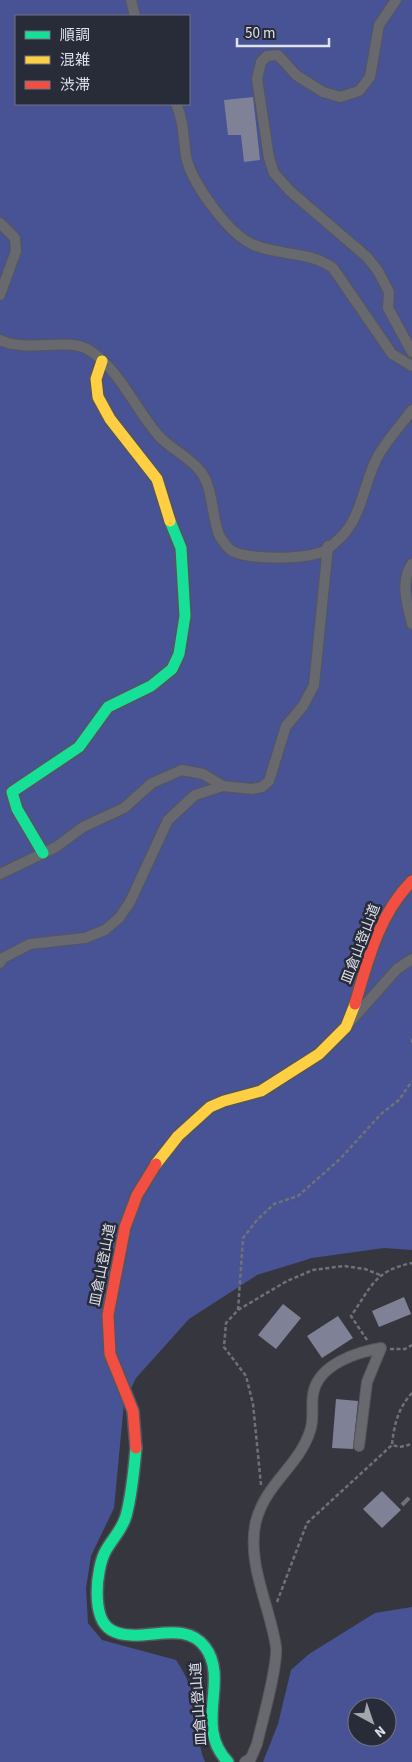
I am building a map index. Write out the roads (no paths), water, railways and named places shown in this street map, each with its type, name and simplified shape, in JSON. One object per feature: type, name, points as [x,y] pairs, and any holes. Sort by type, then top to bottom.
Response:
[{"type":"street","points":[[131,0],[135,15]]},
{"type":"street","points":[[396,0],[379,25],[370,77],[359,91],[340,96],[323,92],[296,75],[278,55],[266,56],[260,62],[257,79],[268,149],[274,173],[290,191],[367,257],[378,271],[389,292],[388,308],[412,352]]},
{"type":"street","points":[[176,105],[182,117],[186,158],[200,187],[232,229],[251,244],[273,252],[321,260],[333,268],[392,354],[412,366]]},
{"type":"street","points":[[0,223],[15,238],[16,251],[0,295]]},
{"type":"street","points":[[0,340],[10,345],[75,346],[86,348],[102,361],[128,390],[140,412],[159,437],[184,455],[201,472],[210,493],[220,536],[230,550],[245,555],[291,556],[320,553],[341,537],[357,511],[378,455],[412,410]]},
{"type":"street","points":[[43,853],[17,809],[12,792],[79,746],[94,729],[108,708],[151,686],[172,669],[179,654],[184,616],[180,548],[165,508],[157,479],[110,419],[98,398],[96,379],[102,361]]},
{"type":"street","points":[[0,963],[3,958],[30,944],[85,938],[105,930],[120,918],[130,902],[168,820],[195,795],[223,786],[252,789],[262,787],[269,781],[286,726],[303,706],[314,685],[328,546]]},
{"type":"street","points":[[412,564],[406,572],[405,592],[412,625]]},
{"type":"street","points":[[0,874],[56,847],[83,827],[124,808],[152,783],[182,770],[203,774],[223,786]]},
{"type":"street","name":"皿倉山登山道","points":[[228,1762],[218,1754],[214,1745],[212,1712],[214,1670],[212,1658],[204,1645],[190,1635],[154,1632],[128,1635],[113,1633],[104,1625],[98,1614],[101,1561],[104,1553],[124,1523],[131,1489],[136,1444],[133,1409],[111,1357],[108,1340],[109,1303],[126,1224],[146,1180],[171,1144],[215,1103],[259,1092],[291,1075],[346,1027],[383,919],[398,893],[412,881]]},
{"type":"street","points":[[346,1027],[397,969],[412,959]]},
{"type":"street","points":[[245,1762],[251,1758],[257,1744],[276,1649],[252,1547],[256,1522],[263,1501],[271,1487],[303,1447],[310,1431],[314,1413],[313,1391],[325,1370],[364,1350],[381,1348],[367,1382],[360,1446]]},
{"type":"railway","points":[[402,1505],[412,1495]]}]
